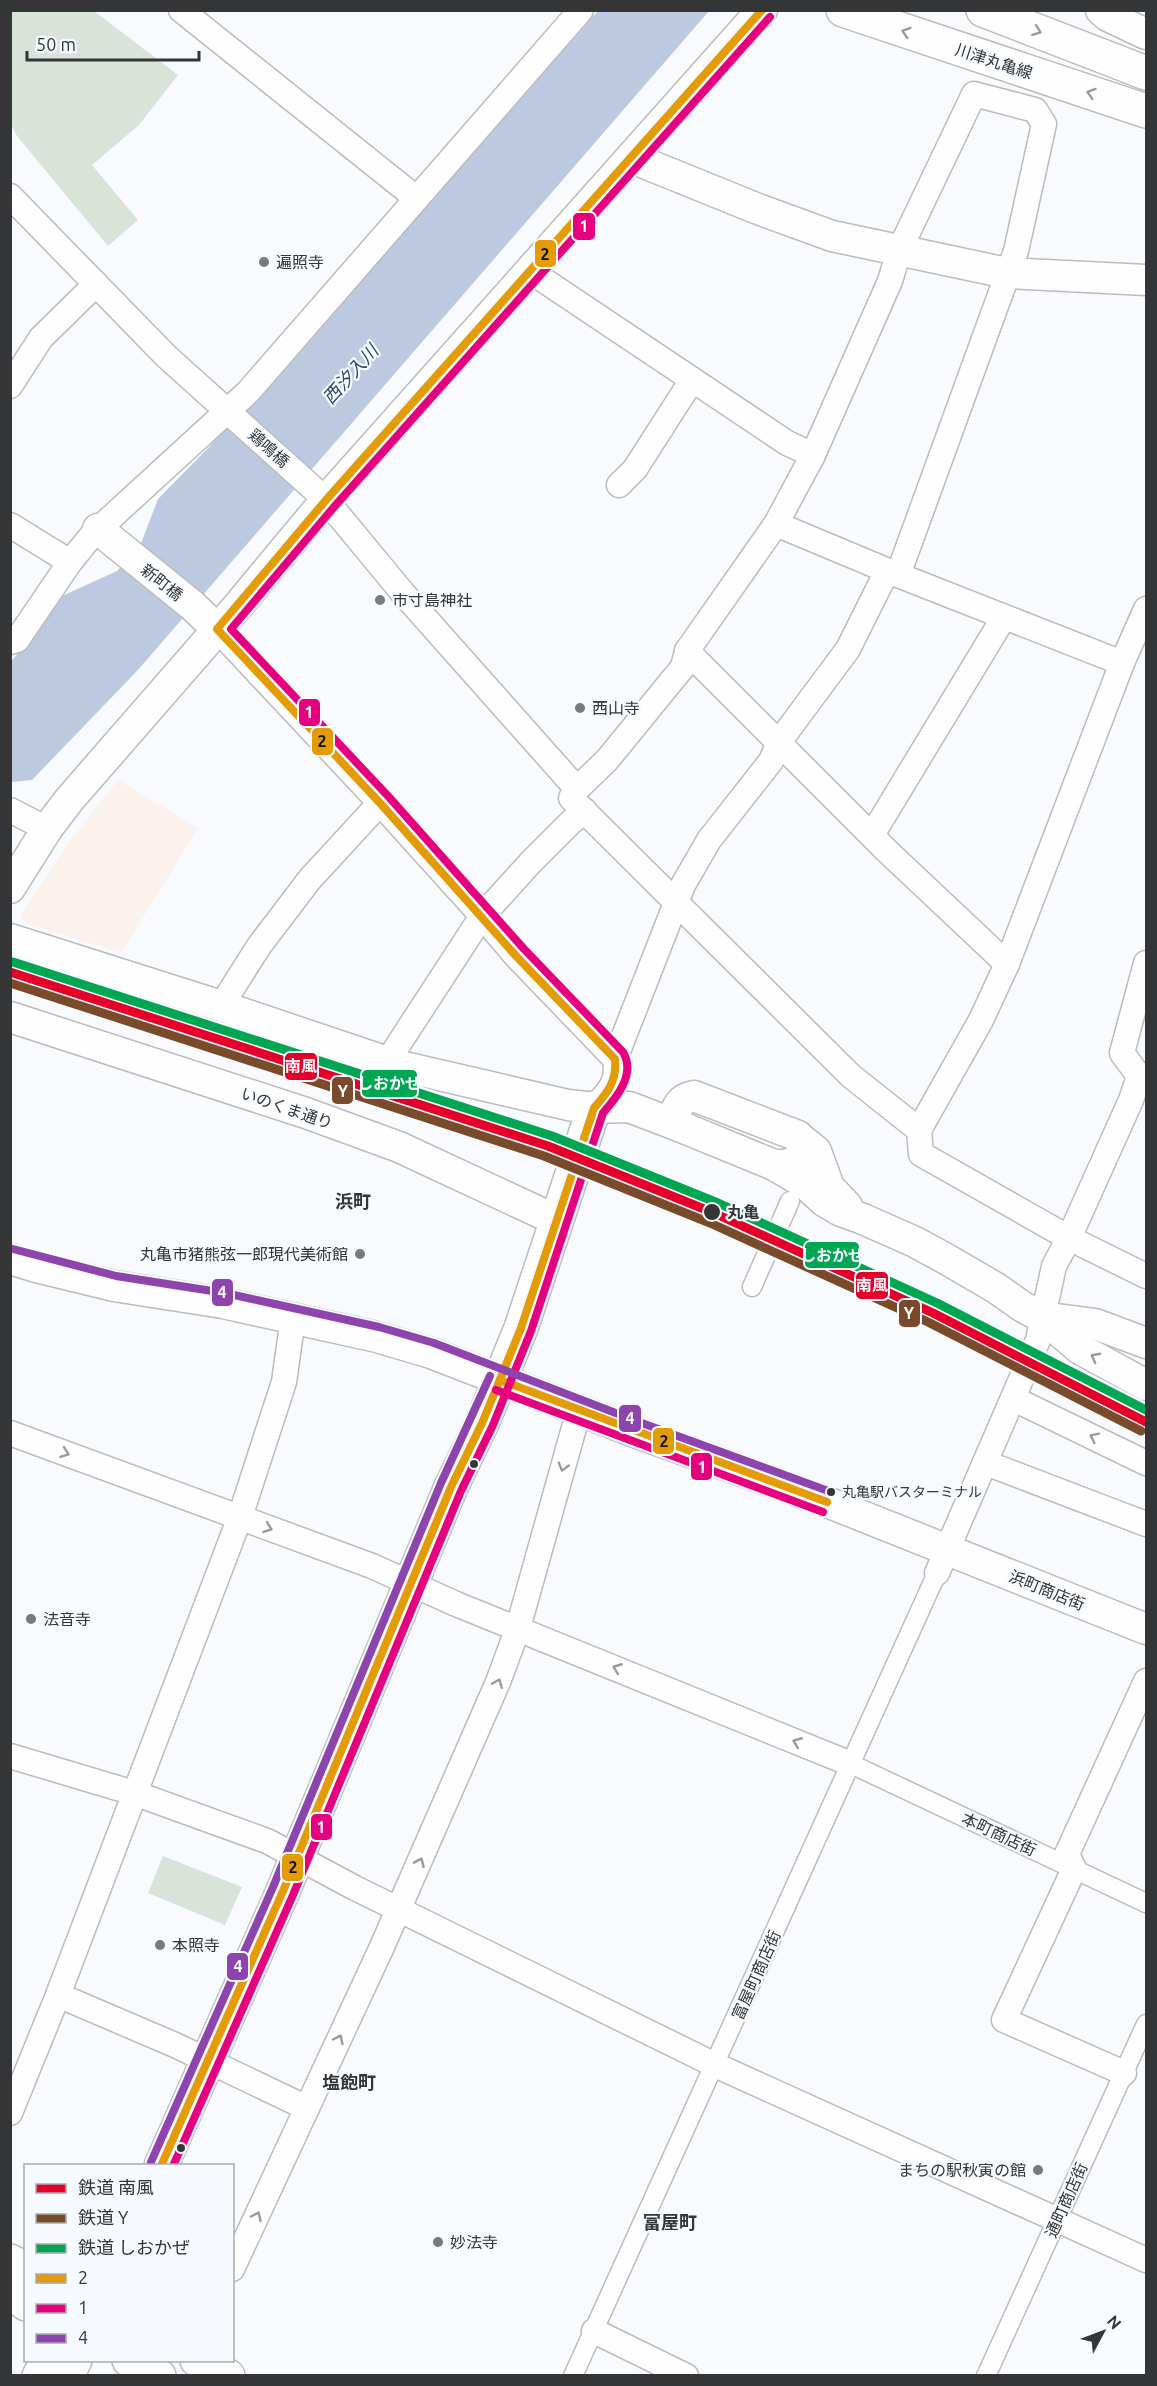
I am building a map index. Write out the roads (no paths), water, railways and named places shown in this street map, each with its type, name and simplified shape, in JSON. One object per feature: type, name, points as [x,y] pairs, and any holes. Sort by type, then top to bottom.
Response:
[{"type":"main road","name":"川津丸亀線","points":[[843,10],[1146,111]]},
{"type":"main road","points":[[983,10],[1146,73]]},
{"type":"main road","points":[[162,2164],[297,1856],[412,1584],[451,1487],[490,1376],[521,1328],[594,1108]]},
{"type":"main road","points":[[10,2261],[24,2269]]},
{"type":"main road","points":[[10,2291],[24,2302]]},
{"type":"main road","points":[[39,2376],[47,2362]]},
{"type":"main road","points":[[67,2376],[74,2362]]},
{"type":"main road","points":[[131,2362],[159,2376]]},
{"type":"main road","points":[[199,2362],[228,2376]]},
{"type":"street","points":[[181,10],[416,198]]},
{"type":"street","points":[[10,642],[17,640],[70,562],[98,529],[248,392],[581,10]]},
{"type":"street","points":[[10,888],[47,829],[77,790],[217,629],[318,493],[530,271],[762,10]]},
{"type":"street","points":[[1101,10],[1108,16],[1146,34]]},
{"type":"street","points":[[387,1062],[482,916],[571,822],[581,800],[607,760],[684,667],[687,651],[776,524],[813,455],[890,281],[899,251],[974,94],[1035,110],[1044,124],[1016,251],[892,573],[848,649],[779,742],[771,761],[709,840],[682,885],[615,1059],[617,1072],[615,1083],[594,1108]]},
{"type":"street","points":[[632,158],[832,236],[1007,273],[1146,280]]},
{"type":"street","name":"鶏鳴橋","points":[[10,196],[166,356],[318,493],[581,800],[676,902],[851,1076],[919,1130]]},
{"type":"street","points":[[530,271],[787,443],[813,455]]},
{"type":"street","points":[[10,387],[41,338],[96,284]]},
{"type":"street","points":[[619,485],[635,469],[692,380]]},
{"type":"street","points":[[776,524],[892,573],[1122,663]]},
{"type":"street","points":[[10,525],[70,562]]},
{"type":"street","name":"新町橋","points":[[98,529],[193,606],[217,629]]},
{"type":"street","points":[[1146,609],[1122,663],[1007,964],[981,1020],[919,1130],[921,1154],[1069,1238],[1146,1276]]},
{"type":"street","points":[[872,835],[1004,617]]},
{"type":"street","points":[[217,629],[380,803],[516,956],[615,1059]]},
{"type":"street","points":[[687,651],[872,835],[1007,964]]},
{"type":"street","points":[[221,1006],[259,946],[310,879],[380,803]]},
{"type":"street","points":[[10,810],[47,829]]},
{"type":"street","points":[[10,939],[387,1062],[556,1102],[594,1108],[629,1107],[679,1126],[774,1165],[802,1182],[832,1206],[915,1242],[948,1260],[1042,1317],[1080,1349],[1146,1385]]},
{"type":"street","points":[[942,1561],[1038,1340],[1054,1266],[1069,1238],[1131,1100],[1138,1076],[1122,1053],[1146,963]]},
{"type":"street","name":"いのくま通り","points":[[10,1017],[306,1113],[399,1147],[556,1220]]},
{"type":"street","points":[[594,1108],[629,1100],[643,1094],[694,1096],[802,1140],[816,1151],[829,1187],[841,1202],[863,1219]]},
{"type":"street","points":[[679,1126],[675,1120],[677,1106],[682,1100],[694,1096]]},
{"type":"street","points":[[774,1165],[785,1166],[799,1159],[805,1146],[802,1140]]},
{"type":"street","points":[[752,1287],[790,1201]]},
{"type":"street","name":"浜町商店街","points":[[10,1258],[36,1267],[114,1286],[223,1303],[377,1337],[431,1353],[827,1502],[942,1561],[1146,1629]]},
{"type":"street","points":[[1042,1317],[1095,1324],[1146,1342]]},
{"type":"street","points":[[10,2113],[58,1995],[240,1517],[284,1382],[293,1318]]},
{"type":"street","points":[[1014,1399],[1146,1463]]},
{"type":"street","points":[[234,2265],[399,1909],[498,1682],[519,1628],[579,1410]]},
{"type":"street","points":[[10,1433],[372,1566],[851,1764]]},
{"type":"street","points":[[986,1463],[1146,1524]]},
{"type":"street","name":"富屋町商店街","points":[[573,2376],[942,1561]]},
{"type":"street","points":[[1124,2073],[1004,2020],[1074,1869],[1067,1854],[1146,1681]]},
{"type":"street","points":[[10,1756],[134,1793],[267,1841],[355,1888],[715,2065],[1146,2260]]},
{"type":"street","name":"本町商店街","points":[[851,1764],[1146,1904]]},
{"type":"street","points":[[58,1995],[307,2108]]},
{"type":"street","name":"通町商店街","points":[[986,2376],[1146,2024]]},
{"type":"street","points":[[594,2331],[686,2376]]},
{"type":"water","name":"西汐入川","points":[[598,11],[709,11],[137,671],[32,780],[11,782],[11,662],[62,596],[117,571],[140,546],[158,499],[210,446]]},
{"type":"rail line","name":"しおかぜ","points":[[13,962],[552,1136],[718,1203],[937,1303],[1146,1410]]},
{"type":"rail line","name":"南風","points":[[10,972],[548,1146],[714,1213],[933,1313],[1146,1422]]},
{"type":"rail line","name":"Y","points":[[10,983],[544,1156],[710,1223],[928,1322],[1141,1431]]},
{"type":"place","name":"遍照寺","points":[[264,262]]},
{"type":"place","name":"市寸島神社","points":[[380,600]]},
{"type":"place","name":"西山寺","points":[[580,708]]},
{"type":"place","name":"丸亀","points":[[712,1212]]},
{"type":"place","name":"丸亀市猪熊弦一郎現代美術館","points":[[360,1254]]},
{"type":"place","name":"丸亀駅バスターミナル","points":[[831,1492]]},
{"type":"place","name":"法音寺","points":[[31,1619]]},
{"type":"place","name":"本照寺","points":[[160,1945]]},
{"type":"place","name":"まちの駅秋寅の館","points":[[1038,2170]]},
{"type":"place","name":"妙法寺","points":[[438,2242]]},
{"type":"district","name":"浜町","points":[[353,1201]]},
{"type":"district","name":"塩飽町","points":[[349,2082]]},
{"type":"district","name":"富屋町","points":[[670,2222]]}]
